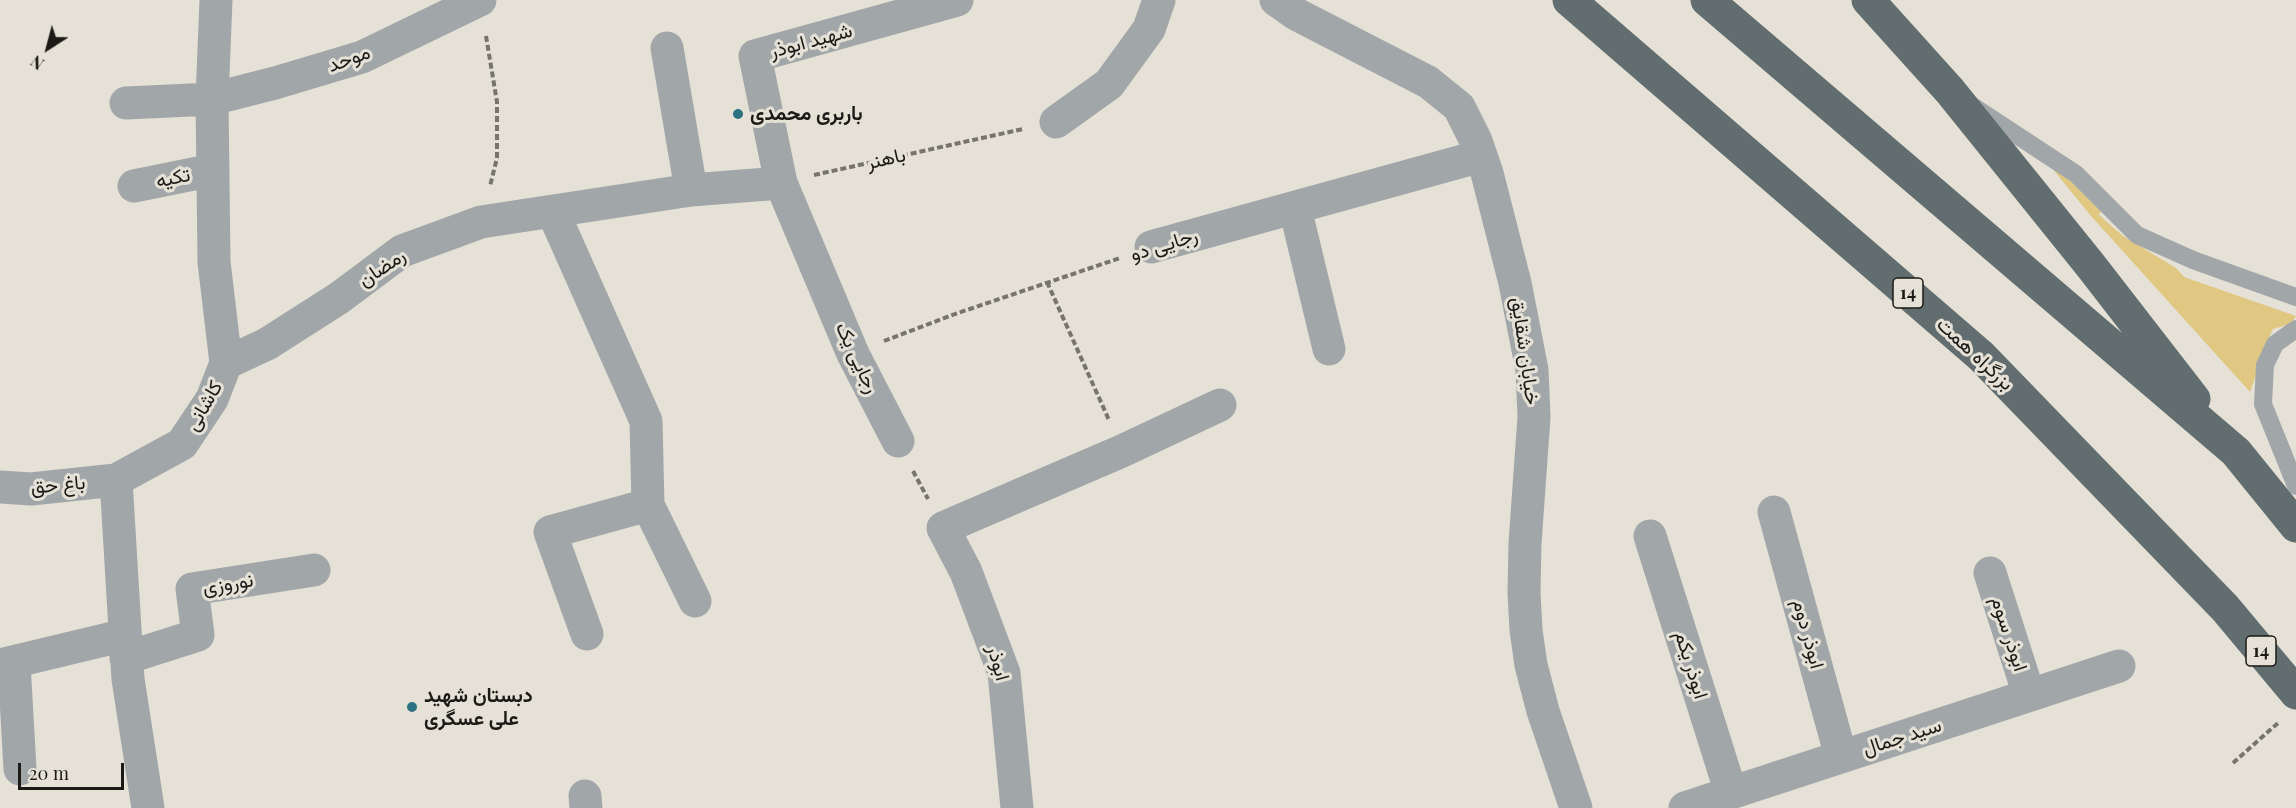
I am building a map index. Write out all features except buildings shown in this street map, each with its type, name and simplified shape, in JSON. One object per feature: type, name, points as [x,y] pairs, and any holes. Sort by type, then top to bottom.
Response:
[{"type":"highway","name":"بزرگراه همت","points":[[1569,0],[1981,356],[2225,608],[2296,693]]},
{"type":"highway","points":[[1707,0],[2236,452]]},
{"type":"highway","points":[[1868,0],[1950,91],[2296,526]]},
{"type":"street","name":"کاشانی","points":[[116,480],[182,444],[213,399],[226,363],[214,262],[212,99],[216,0]]},
{"type":"street","name":"شهید ابوذر","points":[[781,183],[754,56],[957,0]]},
{"type":"street","points":[[1056,122],[1109,84],[1149,29],[1160,0]]},
{"type":"street","name":"خیابان شقایق","points":[[1276,0],[1307,19],[1428,82],[1459,107],[1481,156],[1515,283],[1532,370],[1534,417],[1525,543],[1524,593],[1531,665],[1543,711],[1576,808]]},
{"type":"street","name":"موحد","points":[[126,103],[212,99],[362,57],[482,15]]},
{"type":"street","points":[[668,48],[691,190]]},
{"type":"street","name":"رجایی دو","points":[[1151,247],[1481,156]]},
{"type":"street","name":"تکیه","points":[[134,186],[213,170]]},
{"type":"street","points":[[695,601],[648,505],[646,421],[553,212],[691,190],[781,183]]},
{"type":"street","name":"رجایی یک","points":[[781,183],[852,354],[898,441]]},
{"type":"street","points":[[1295,208],[1329,349]]},
{"type":"street","name":"رمضان","points":[[226,363],[276,338],[339,298],[402,251],[481,222],[553,212]]},
{"type":"street","points":[[943,528],[1122,451],[1220,405]]},
{"type":"street","points":[[116,480],[126,646],[148,808]]},
{"type":"street","name":"باغ حق","points":[[0,487],[31,489],[116,480]]},
{"type":"street","points":[[587,634],[550,532],[648,505]]},
{"type":"street","name":"ابوذر دوم","points":[[1774,512],[1841,757]]},
{"type":"street","name":"ابوذر","points":[[943,528],[966,572],[1004,673],[1017,808]]},
{"type":"street","name":"ابوذر یکم","points":[[1650,536],[1731,793]]},
{"type":"street","name":"نوروزی","points":[[126,646],[198,635],[192,589],[314,570]]},
{"type":"street","name":"ابوذر سوم","points":[[1990,573],[2029,695]]},
{"type":"street","points":[[20,769],[7,664],[126,646]]},
{"type":"street","name":"سید جمال","points":[[1686,808],[2119,666]]},
{"type":"lane","points":[[1950,91],[2076,174],[2137,235],[2193,260],[2296,297]]},
{"type":"lane","points":[[2296,329],[2276,344],[2265,365],[2263,404],[2296,486]]},
{"type":"path","points":[[481,222],[497,158],[497,102],[482,15]]},
{"type":"path","name":"باهنر","points":[[781,183],[1056,122]]},
{"type":"path","name":"رجایی دو","points":[[852,354],[955,314],[1151,247]]},
{"type":"path","points":[[1047,282],[1122,451]]},
{"type":"path","points":[[898,441],[943,528]]},
{"type":"path","points":[[2233,763],[2270,731]]},
{"type":"shaded area","points":[[2043,157],[2104,207],[2099,215],[2123,236],[2176,268],[2184,277],[2296,316],[2291,324],[2273,329],[2258,360],[2260,364],[2250,392],[2091,216]]},
{"type":"place","name":"باربری محمدی","points":[[738,114]]},
{"type":"place","name":"دبستان شهید علی عسگری","points":[[412,707]]}]
